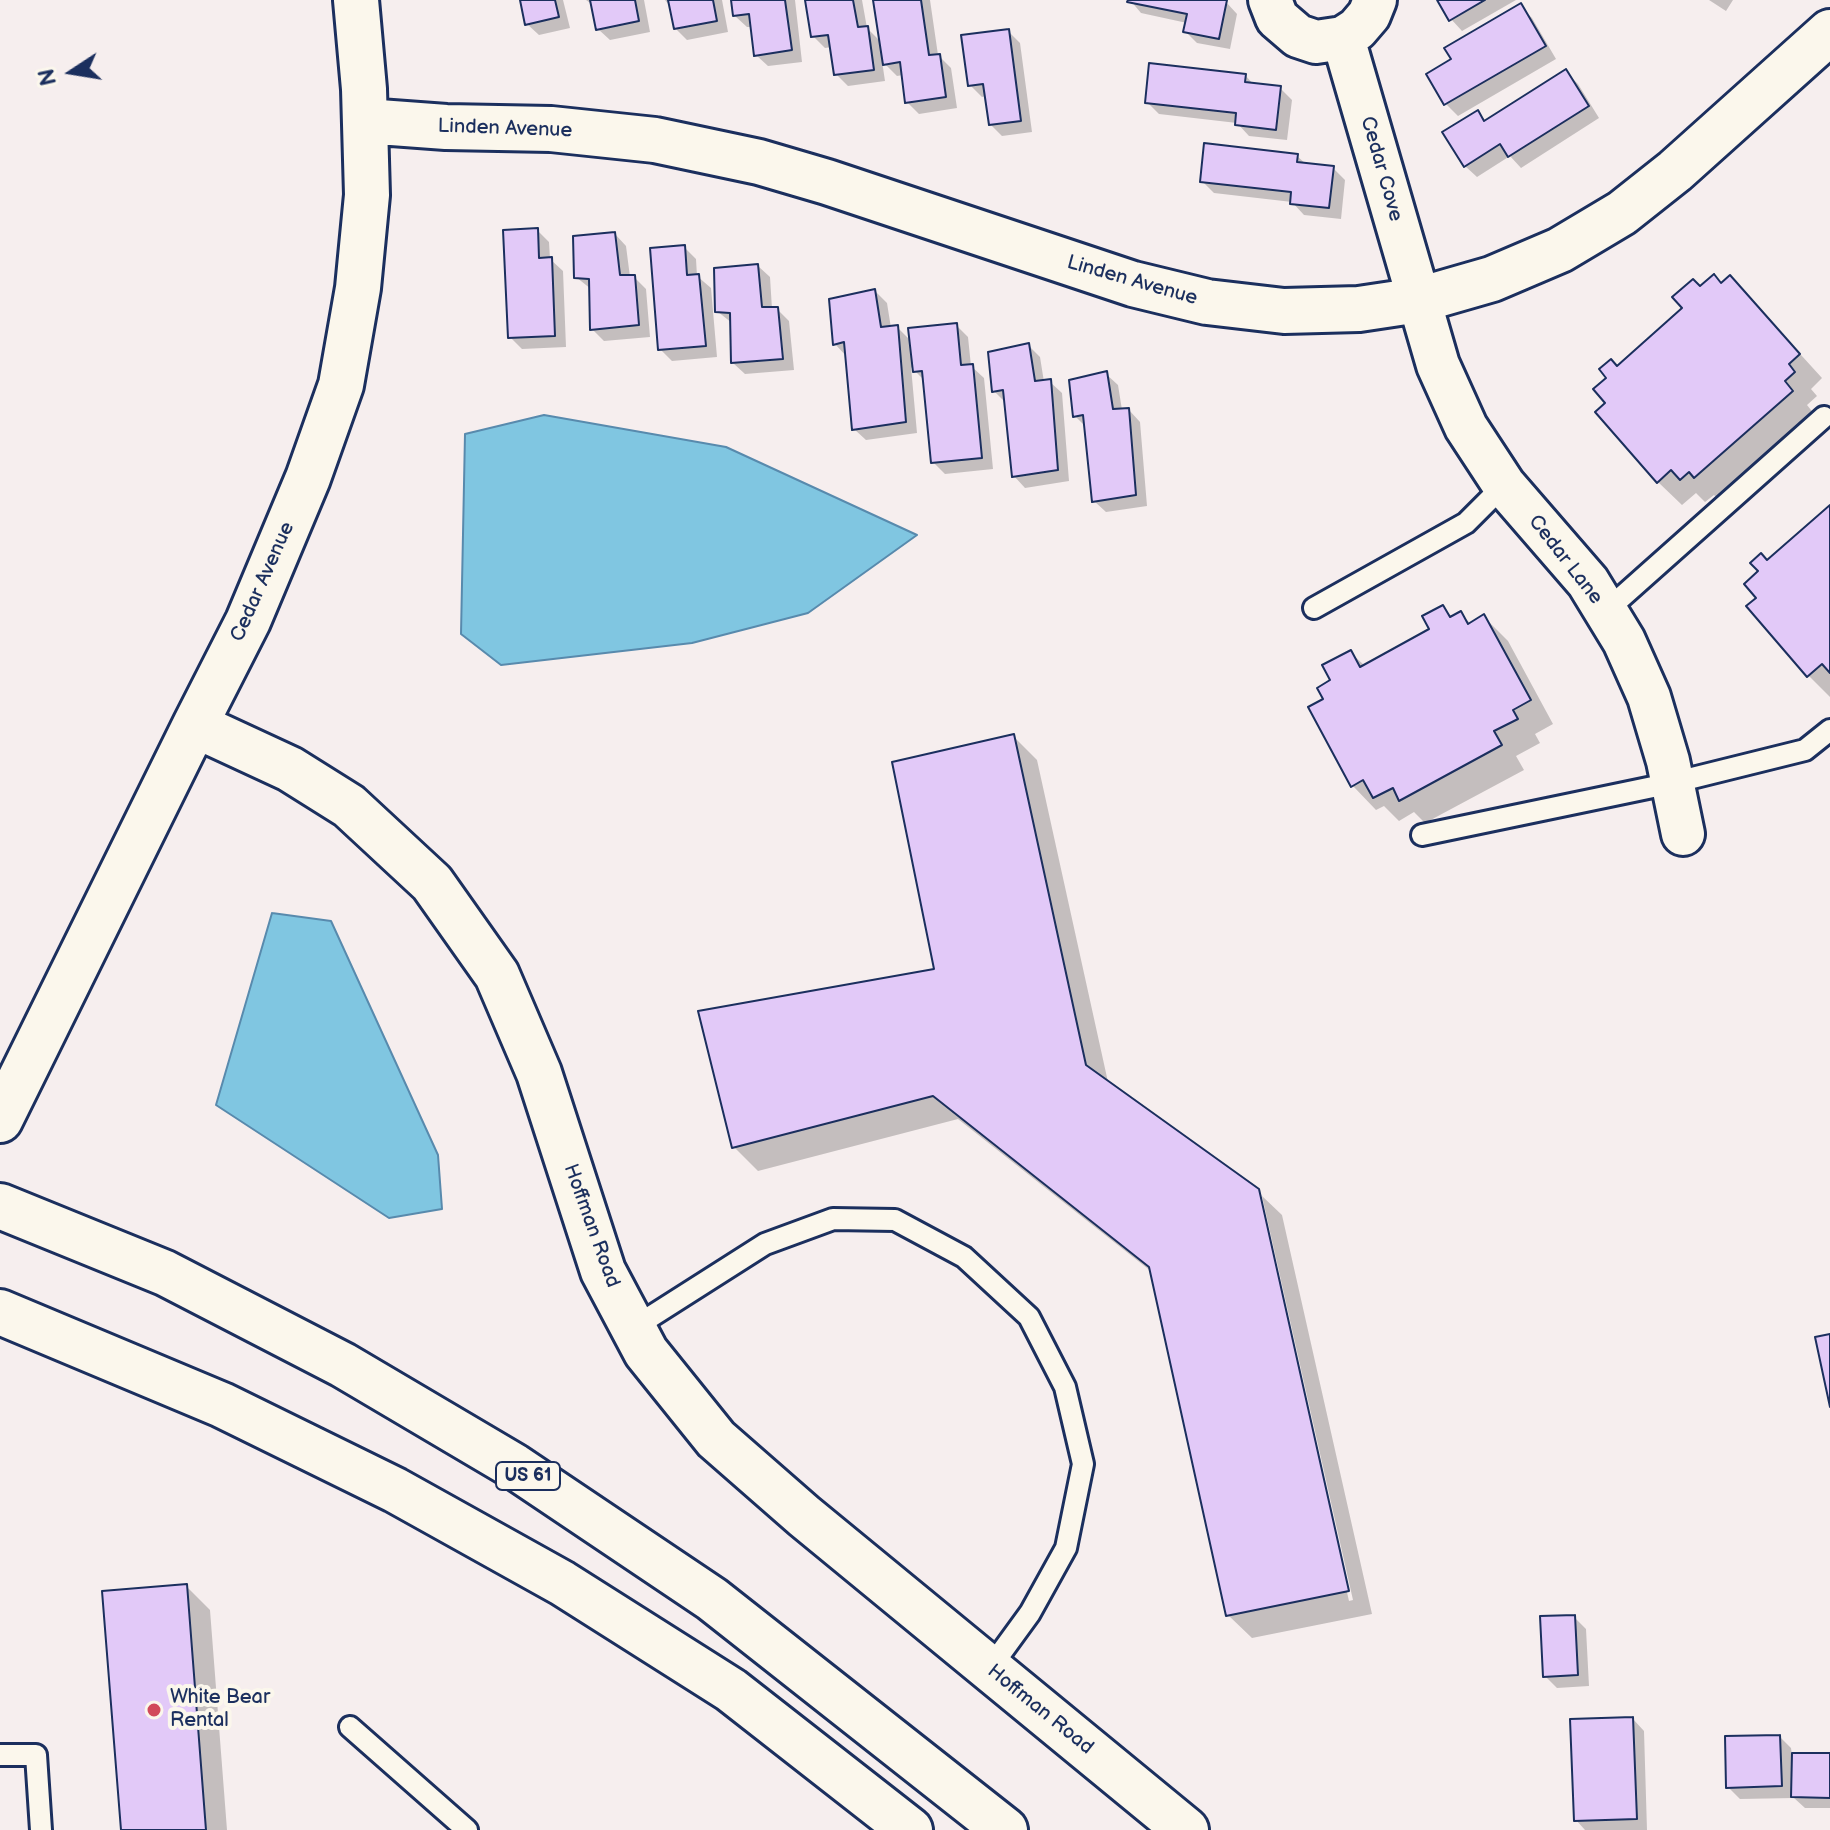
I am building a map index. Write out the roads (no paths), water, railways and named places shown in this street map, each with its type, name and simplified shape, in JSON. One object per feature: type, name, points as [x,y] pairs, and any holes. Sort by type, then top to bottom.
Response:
[{"type":"street","name":"Cedar Avenue","points":[[0,1120],[248,621],[308,478],[341,385],[358,288],[367,195],[356,0]]},
{"type":"street","points":[[1270,0],[1277,18],[1298,36],[1316,42],[1343,38],[1357,29],[1369,15],[1375,0]]},
{"type":"street","name":"Linden Avenue","points":[[365,121],[446,127],[551,129],[655,140],[744,159],[827,182],[1133,284],[1207,302],[1284,311],[1359,309],[1419,300],[1505,274],[1560,250],[1622,213],[1675,171],[1830,32]]},
{"type":"street","name":"Cedar Cove","points":[[1343,38],[1419,300]]},
{"type":"street","name":"Cedar Lane","points":[[1419,300],[1438,365],[1466,427],[1504,485],[1588,582],[1624,641],[1649,697],[1683,834]]},
{"type":"street","name":"Hoffman Road","points":[[195,725],[290,769],[349,806],[432,883],[497,975],[539,1073],[603,1271],[646,1352],[716,1439],[804,1516],[1186,1830]]},
{"type":"street","name":"US 61","points":[[0,1206],[165,1273],[343,1365],[514,1466],[712,1599],[1005,1830]]},
{"type":"street","points":[[0,1312],[222,1405],[395,1490],[562,1583],[731,1690],[910,1830]]},
{"type":"lane","points":[[1606,611],[1824,417]]},
{"type":"lane","points":[[1314,608],[1466,523],[1504,485]]},
{"type":"lane","points":[[1422,835],[1672,783],[1805,750],[1830,730]]},
{"type":"lane","points":[[633,1328],[765,1244],[833,1219],[895,1220],[964,1257],[1029,1317],[1065,1387],[1083,1464],[1066,1548],[1030,1613],[990,1668]]},
{"type":"lane","points":[[350,1727],[467,1830]]},
{"type":"lane","points":[[0,1755],[36,1755],[41,1830]]},
{"type":"water","points":[[544,415],[726,447],[917,535],[808,613],[692,643],[501,665],[461,634],[465,434]]},
{"type":"water","points":[[272,913],[331,921],[438,1155],[442,1209],[389,1218],[216,1105]]},
{"type":"place","name":"White Bear Rental","points":[[154,1710]]}]
